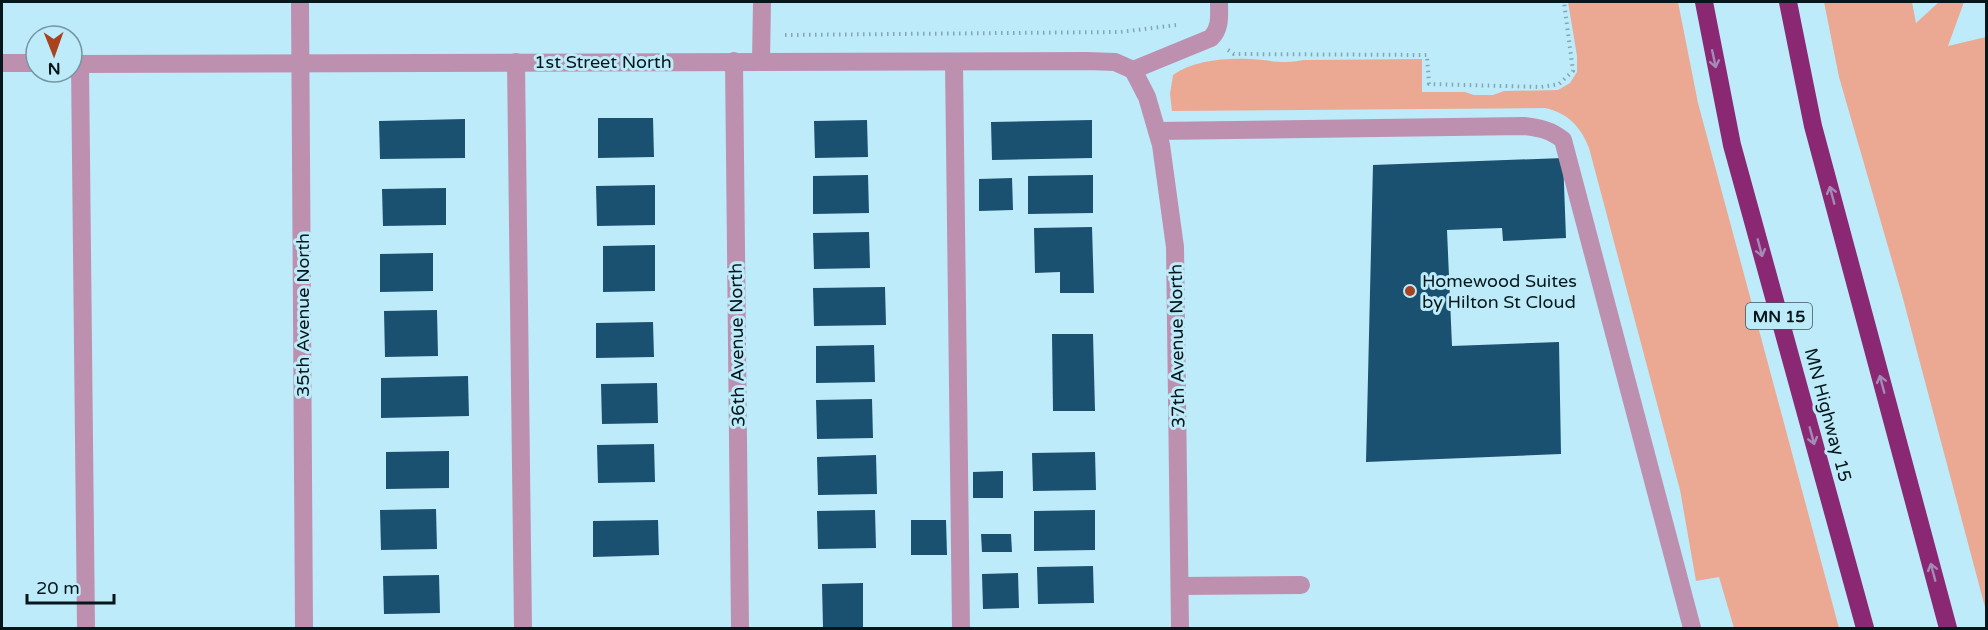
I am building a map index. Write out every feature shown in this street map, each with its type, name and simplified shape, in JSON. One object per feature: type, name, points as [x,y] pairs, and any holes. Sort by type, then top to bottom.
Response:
[{"type":"highway","name":"MN Highway 15","points":[[1704,2],[1732,145],[1865,628]]},
{"type":"highway","points":[[1788,2],[1813,126],[1948,628]]},
{"type":"street","name":"35th Avenue North","points":[[300,2],[304,628]]},
{"type":"street","points":[[761,61],[762,2]]},
{"type":"street","points":[[1132,70],[1211,38],[1216,33],[1219,22],[1219,2]]},
{"type":"street","points":[[516,62],[523,628]]},
{"type":"street","name":"36th Avenue North","points":[[734,62],[740,628]]},
{"type":"street","points":[[954,62],[961,628]]},
{"type":"street","name":"1st Street North","points":[[84,64],[1115,62],[1132,70]]},
{"type":"street","points":[[2,63],[24,63]]},
{"type":"street","name":"37th Avenue North","points":[[1132,70],[1147,97],[1161,145],[1176,270],[1180,628]]},
{"type":"street","points":[[76,84],[86,628]]},
{"type":"street","points":[[1157,131],[1524,126],[1542,128],[1555,133],[1563,140],[1692,628]]},
{"type":"street","points":[[1180,586],[1301,585]]},
{"type":"shaded area","points":[[1568,2],[1678,2],[1698,103],[1839,628],[1734,628],[1719,577],[1696,581],[1680,490],[1589,148],[1578,127],[1567,117],[1545,108],[1172,111],[1170,94],[1173,75],[1193,65],[1228,59],[1293,62],[1422,59],[1422,92],[1465,92],[1474,95],[1493,95],[1504,91],[1558,90],[1570,83],[1577,72],[1577,56]]},
{"type":"shaded area","points":[[1824,2],[1912,2],[1916,23],[1939,2],[1964,2],[1948,46],[1986,37],[1986,611],[1902,295],[1839,77]]},
{"type":"building","points":[[598,118],[653,118],[654,157],[598,158]]},
{"type":"building","points":[[465,119],[465,158],[380,159],[379,121]]},
{"type":"building","points":[[867,120],[868,157],[815,158],[814,121]]},
{"type":"building","points":[[1092,120],[1092,158],[992,160],[991,122]]},
{"type":"building","name":"Homewood Suites by Hilton St Cloud","points":[[1563,158],[1566,238],[1503,241],[1502,228],[1447,230],[1452,346],[1559,342],[1561,454],[1366,462],[1373,165]]},
{"type":"building","points":[[868,175],[869,213],[813,214],[813,176]]},
{"type":"building","points":[[1093,175],[1093,213],[1028,214],[1028,176]]},
{"type":"building","points":[[1012,178],[1013,210],[979,211],[979,179]]},
{"type":"building","points":[[655,185],[655,225],[597,226],[596,186]]},
{"type":"building","points":[[446,188],[446,225],[383,226],[382,189]]},
{"type":"building","points":[[1092,227],[1094,293],[1060,293],[1060,272],[1035,273],[1034,228]]},
{"type":"building","points":[[869,232],[870,268],[814,269],[813,233]]},
{"type":"building","points":[[655,245],[655,291],[603,292],[603,246]]},
{"type":"building","points":[[433,253],[433,291],[380,292],[380,254]]},
{"type":"building","points":[[885,287],[886,325],[814,326],[813,288]]},
{"type":"building","points":[[437,310],[438,356],[385,357],[384,311]]},
{"type":"building","points":[[653,322],[654,357],[596,358],[596,323]]},
{"type":"building","points":[[1052,334],[1093,334],[1095,411],[1053,411]]},
{"type":"building","points":[[874,345],[875,382],[816,383],[816,346]]},
{"type":"building","points":[[468,376],[469,416],[381,418],[381,378]]},
{"type":"building","points":[[657,383],[658,423],[602,424],[601,384]]},
{"type":"building","points":[[872,399],[873,438],[817,439],[816,400]]},
{"type":"building","points":[[654,444],[655,482],[598,483],[597,445]]},
{"type":"building","points":[[449,451],[449,488],[386,489],[386,452]]},
{"type":"building","points":[[1095,452],[1096,490],[1033,491],[1032,453]]},
{"type":"building","points":[[876,455],[877,494],[818,495],[817,457]]},
{"type":"building","points":[[1003,471],[1003,498],[973,498],[973,472]]},
{"type":"building","points":[[436,509],[437,549],[381,550],[380,510]]},
{"type":"building","points":[[875,510],[876,548],[818,549],[817,511]]},
{"type":"building","points":[[1095,510],[1095,550],[1034,551],[1034,511]]},
{"type":"building","points":[[658,520],[659,555],[593,557],[593,521]]},
{"type":"building","points":[[911,520],[946,520],[947,555],[911,555]]},
{"type":"building","points":[[981,534],[1011,534],[1012,552],[982,552]]},
{"type":"building","points":[[1093,566],[1094,603],[1038,604],[1037,567]]},
{"type":"building","points":[[1018,573],[1019,608],[983,609],[982,574]]},
{"type":"building","points":[[439,575],[440,613],[384,614],[383,576]]},
{"type":"building","points":[[863,583],[863,628],[823,628],[822,584]]},
{"type":"place","name":"Homewood Suites by Hilton St Cloud","points":[[1410,291]]}]
